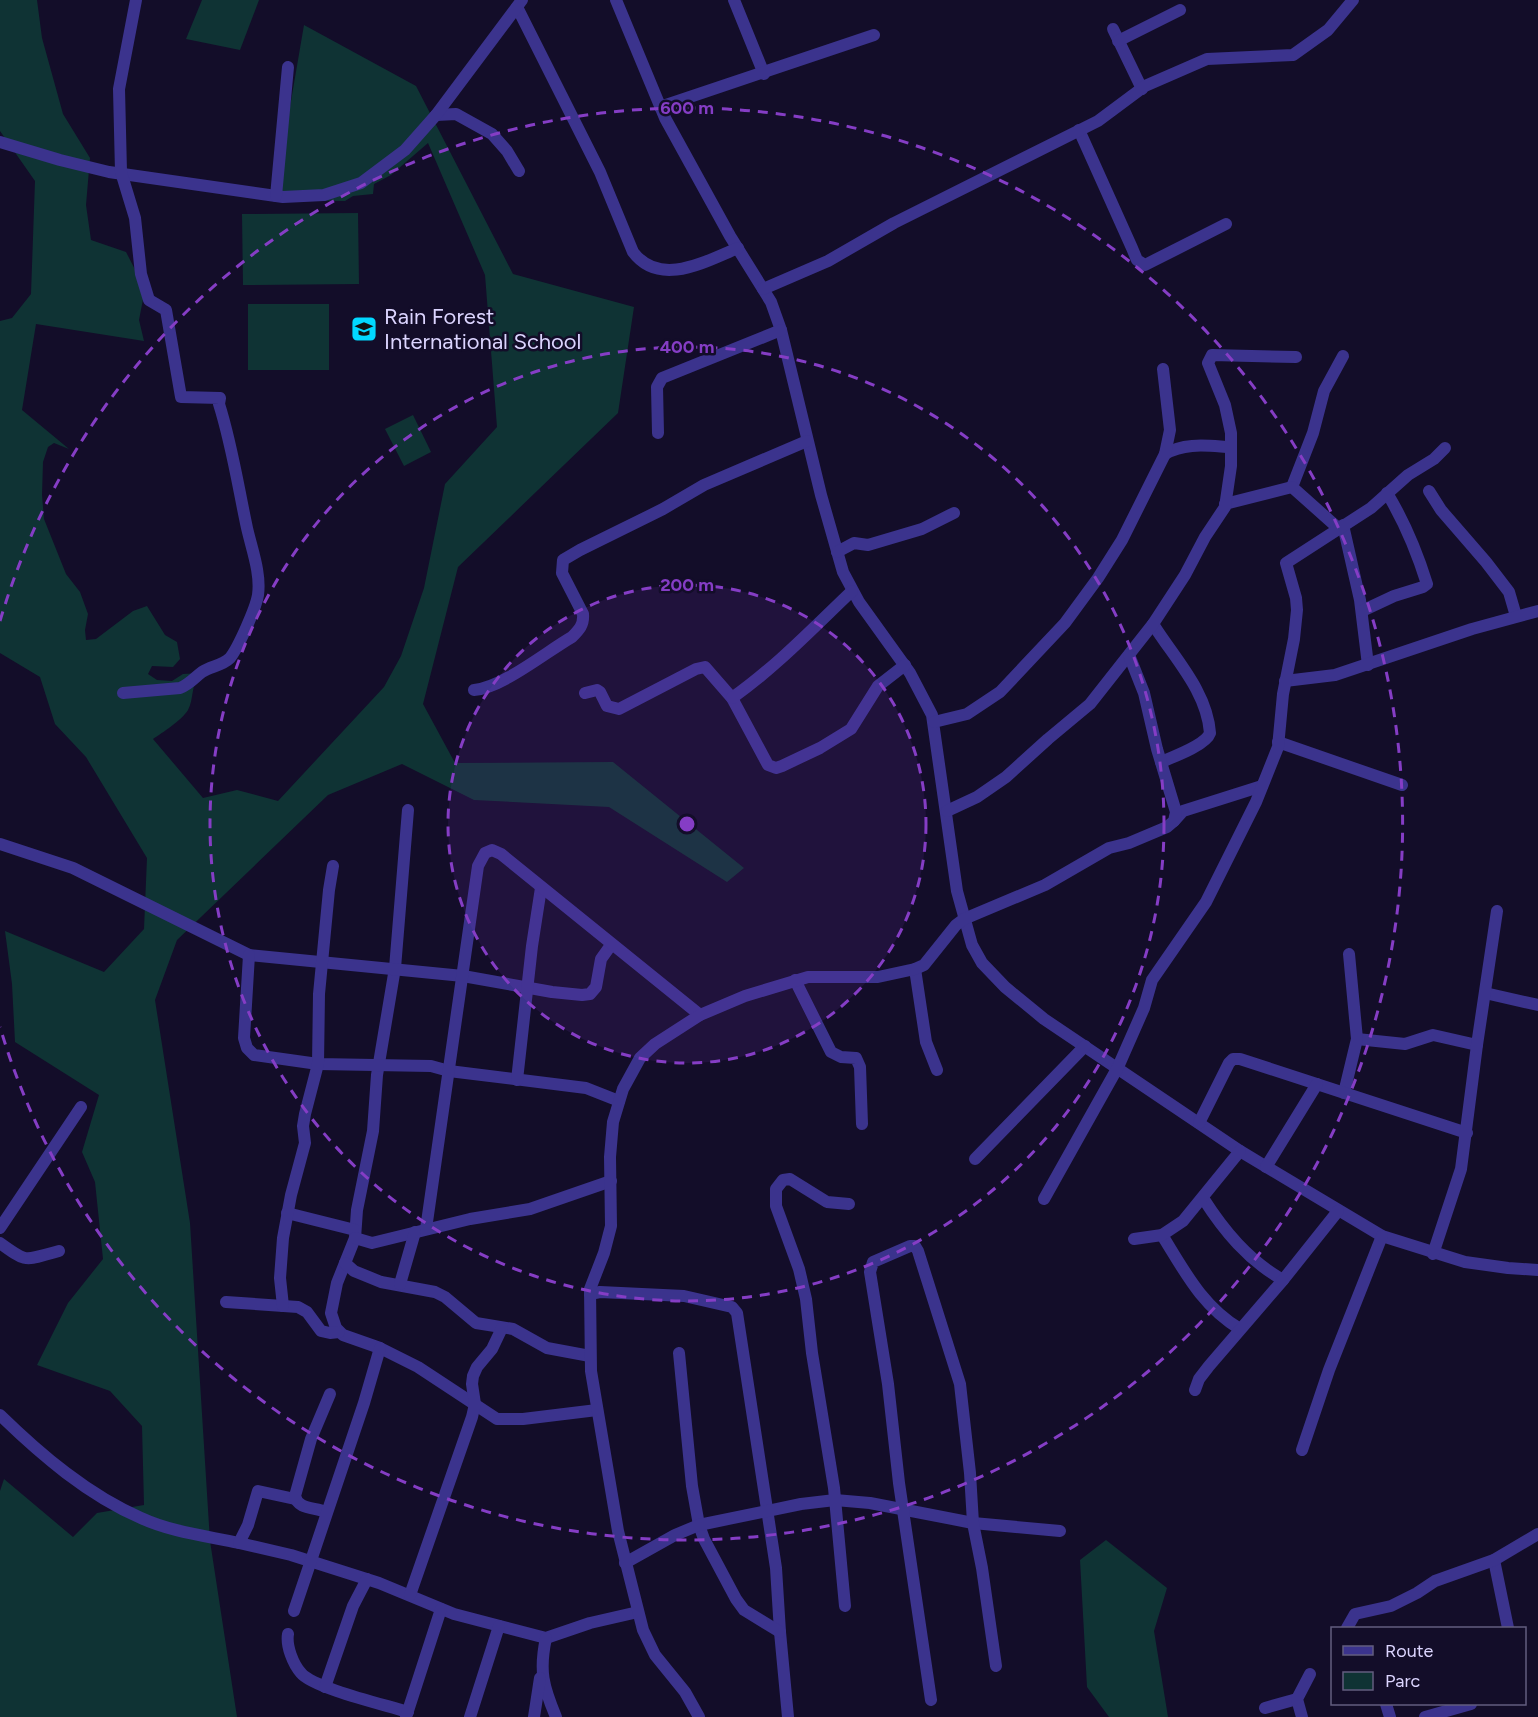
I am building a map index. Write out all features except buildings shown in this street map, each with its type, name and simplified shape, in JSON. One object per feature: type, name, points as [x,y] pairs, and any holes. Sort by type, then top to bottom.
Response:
[{"type":"street","points":[[123,693],[180,688],[188,685],[208,669],[225,663],[236,648],[258,597],[258,574],[241,491],[219,404],[220,398],[181,398],[166,310],[149,300],[141,273],[135,218],[121,172],[119,89],[135,0]]},
{"type":"street","points":[[616,0],[660,107],[771,303],[781,330],[807,441],[837,552],[852,591],[905,665],[926,701],[934,722],[957,891],[972,945],[982,963],[1005,987],[1044,1019],[1240,1151],[1382,1236],[1433,1254],[1466,1262],[1538,1270]]},
{"type":"street","points":[[734,0],[764,74]]},
{"type":"street","points":[[763,289],[828,261],[915,212],[1098,121],[1142,89],[1208,59],[1293,55],[1328,30],[1353,0]]},
{"type":"street","points":[[0,142],[96,169],[276,196],[324,195],[362,183],[405,150],[436,115],[519,4],[600,172],[633,252],[639,260],[654,268],[674,271],[738,248]]},
{"type":"street","points":[[1142,89],[1116,35],[1180,10]]},
{"type":"street","points":[[660,107],[764,74],[874,35]]},
{"type":"street","points":[[276,196],[288,68]]},
{"type":"street","points":[[436,115],[456,114],[492,134],[507,151],[519,171]]},
{"type":"street","points":[[1079,130],[1137,260],[1145,265],[1226,224]]},
{"type":"street","points":[[658,433],[657,387],[662,378],[781,330]]},
{"type":"street","points":[[947,811],[977,797],[1006,777],[1090,704],[1152,624],[1185,575],[1226,504],[1231,466],[1231,433],[1225,405],[1208,363],[1212,355],[1296,357]]},
{"type":"street","points":[[1292,487],[1313,433],[1324,391],[1343,356]]},
{"type":"street","points":[[934,722],[967,714],[1000,692],[1065,623],[1098,578],[1122,540],[1164,454],[1170,430],[1163,369]]},
{"type":"street","points":[[474,690],[481,690],[508,677],[572,637],[579,630],[584,614],[562,573],[563,560],[663,509],[704,484],[807,441]]},
{"type":"street","points":[[1164,454],[1176,448],[1205,445],[1231,447]]},
{"type":"street","points":[[1044,1199],[1118,1067],[1144,1008],[1152,980],[1206,902],[1263,786],[1278,747],[1285,681],[1294,639],[1297,610],[1286,563],[1371,508],[1408,475],[1434,459],[1445,448]]},
{"type":"street","points":[[1226,504],[1292,487]]},
{"type":"street","points":[[1292,487],[1341,526],[1351,553],[1362,611],[1368,665]]},
{"type":"street","points":[[1429,491],[1446,516],[1509,592],[1516,616]]},
{"type":"street","points":[[1362,611],[1426,584],[1415,549],[1387,493]]},
{"type":"street","points":[[837,552],[854,543],[868,545],[922,529],[954,513]]},
{"type":"street","points":[[732,698],[785,658],[852,591]]},
{"type":"street","points":[[1285,681],[1324,677],[1368,665],[1420,646],[1538,611]]},
{"type":"street","points":[[1152,624],[1162,642],[1196,687],[1210,734],[1209,738],[1202,743],[1161,762]]},
{"type":"street","points":[[1129,655],[1144,693],[1176,812],[1174,821]]},
{"type":"street","points":[[585,693],[597,690],[607,706],[619,709],[701,667],[709,670],[732,698],[768,765],[776,768],[820,747],[850,729],[878,686],[905,665]]},
{"type":"street","points":[[1278,742],[1402,785]]},
{"type":"street","points":[[699,1717],[685,1692],[655,1655],[643,1630],[625,1563],[597,1410],[590,1356],[590,1289],[604,1253],[611,1226],[610,1156],[613,1122],[623,1089],[640,1058],[655,1044],[700,1016],[745,996],[808,976],[878,977],[915,969],[924,965],[956,925],[964,919],[1045,885],[1071,871],[1095,854],[1167,827],[1183,811],[1263,786]]},
{"type":"street","points":[[339,1332],[331,1313],[337,1283],[355,1234],[373,1131],[377,1075],[395,968],[408,810]]},
{"type":"street","points":[[0,844],[73,868],[249,955],[463,976],[582,995],[590,994],[596,987],[601,959],[611,945]]},
{"type":"street","points":[[400,1284],[421,1230],[449,1071],[478,866],[485,853],[492,850],[501,854],[700,1016]]},
{"type":"street","points":[[283,1306],[280,1278],[283,1238],[305,1143],[303,1126],[305,1114],[318,1064],[322,962],[333,866]]},
{"type":"street","points":[[516,1080],[541,888]]},
{"type":"street","points":[[1433,1254],[1461,1169],[1497,911]]},
{"type":"street","points":[[1344,1093],[1357,1039],[1349,954]]},
{"type":"street","points":[[249,955],[244,1038],[247,1048],[254,1055],[318,1064],[431,1066],[449,1071],[586,1088],[619,1101]]},
{"type":"street","points":[[915,969],[927,1042],[937,1070]]},
{"type":"street","points":[[795,980],[831,1052],[841,1057],[856,1058],[861,1066],[862,1124]]},
{"type":"street","points":[[1485,993],[1538,1005]]},
{"type":"street","points":[[1357,1039],[1406,1044],[1433,1035],[1477,1045]]},
{"type":"street","points":[[975,1159],[1085,1046]]},
{"type":"street","points":[[1199,1123],[1229,1063],[1233,1059],[1240,1059],[1467,1133]]},
{"type":"street","points":[[1266,1167],[1317,1084]]},
{"type":"street","points":[[0,1228],[81,1107]]},
{"type":"street","points":[[1134,1239],[1162,1235],[1183,1221],[1240,1151]]},
{"type":"street","points":[[845,1606],[830,1451],[812,1353],[806,1299],[793,1251],[777,1215],[776,1189],[783,1180],[790,1179],[827,1202],[849,1204]]},
{"type":"street","points":[[287,1213],[355,1234],[372,1243],[470,1219],[530,1209],[611,1181]]},
{"type":"street","points":[[1203,1198],[1217,1221],[1241,1249],[1267,1271],[1283,1280]]},
{"type":"street","points":[[1196,1390],[1199,1379],[1338,1211]]},
{"type":"street","points":[[1162,1235],[1196,1290],[1222,1318],[1240,1329]]},
{"type":"street","points":[[1302,1450],[1329,1370],[1382,1236]]},
{"type":"street","points":[[0,1243],[25,1259],[59,1251]]},
{"type":"street","points":[[931,1700],[888,1384],[870,1272],[873,1262],[896,1250],[913,1246],[918,1251],[930,1285],[960,1384],[973,1523],[996,1666]]},
{"type":"street","points":[[345,1263],[364,1276],[435,1292],[476,1323],[519,1331],[547,1348],[590,1356]]},
{"type":"street","points":[[590,1294],[600,1292],[684,1296],[735,1310],[777,1568],[788,1717]]},
{"type":"street","points":[[226,1302],[304,1309],[321,1331],[330,1334],[339,1332],[380,1348],[418,1367],[490,1416],[506,1420],[597,1410]]},
{"type":"street","points":[[410,1595],[475,1404],[473,1376],[477,1367],[492,1349],[502,1328]]},
{"type":"street","points":[[294,1611],[344,1464],[380,1348]]},
{"type":"street","points":[[679,1353],[690,1469],[699,1526],[736,1599],[744,1610],[780,1632]]},
{"type":"street","points":[[295,1499],[296,1487],[306,1457],[330,1395]]},
{"type":"street","points":[[0,1415],[34,1447],[99,1496],[141,1518],[164,1526],[310,1561],[367,1579],[441,1609],[546,1638],[590,1623],[638,1612]]},
{"type":"street","points":[[239,1543],[248,1525],[258,1491],[295,1499],[300,1505],[326,1512]]},
{"type":"street","points":[[625,1563],[675,1535],[699,1526],[801,1504],[835,1500],[904,1509],[973,1523],[1060,1531]]},
{"type":"street","points":[[1348,1627],[1355,1614],[1391,1606],[1435,1581],[1494,1560],[1538,1534]]},
{"type":"street","points":[[1494,1560],[1508,1627]]},
{"type":"street","points":[[325,1687],[352,1606],[367,1579]]},
{"type":"street","points":[[288,1634],[288,1646],[301,1674],[325,1687],[407,1714],[441,1609]]},
{"type":"street","points":[[470,1717],[499,1626]]},
{"type":"street","points":[[534,1717],[546,1638]]},
{"type":"street","points":[[541,1671],[545,1690],[556,1717]]},
{"type":"street","points":[[1302,1717],[1297,1699],[1310,1674]]},
{"type":"street","points":[[1265,1708],[1297,1699]]},
{"type":"street","points":[[1425,1717],[1467,1705]]},
{"type":"green space","points":[[0,0],[37,0],[42,38],[63,114],[90,158],[86,205],[91,240],[126,252],[145,289],[139,320],[144,341],[36,324],[22,410],[69,449],[54,443],[48,447],[43,462],[44,519],[66,574],[80,592],[88,614],[86,640],[96,639],[133,611],[147,606],[165,635],[177,642],[180,659],[173,667],[152,666],[148,674],[157,680],[172,681],[183,674],[200,673],[195,682],[188,710],[177,722],[153,739],[203,798],[237,790],[278,801],[384,687],[401,656],[424,588],[445,484],[497,427],[485,275],[428,143],[391,175],[374,184],[373,194],[353,196],[345,201],[274,200],[304,25],[416,86],[513,274],[634,307],[618,413],[458,567],[423,704],[455,763],[613,762],[744,868],[727,882],[609,807],[474,800],[402,764],[328,795],[177,940],[155,1000],[190,1223],[210,1541],[237,1717],[0,1717],[0,1491],[4,1479],[73,1537],[97,1513],[144,1505],[142,1426],[110,1391],[37,1365],[68,1303],[103,1259],[95,1182],[82,1152],[99,1095],[15,1042],[12,984],[5,931],[104,972],[144,929],[147,858],[86,757],[55,724],[40,677],[0,653],[0,321],[12,318],[31,294],[35,181],[0,131]]},
{"type":"green space","points":[[202,0],[259,0],[240,50],[186,39]]},
{"type":"green space","points":[[358,213],[359,284],[243,285],[242,214]]},
{"type":"green space","points":[[248,304],[329,304],[329,370],[248,370]]},
{"type":"green space","points":[[413,415],[431,452],[404,466],[385,429]]},
{"type":"green space","points":[[1106,1540],[1167,1588],[1154,1631],[1168,1717],[1109,1717],[1087,1687],[1080,1560]]},
{"type":"place","name":"Rain Forest International School","points":[[364,329]]}]
